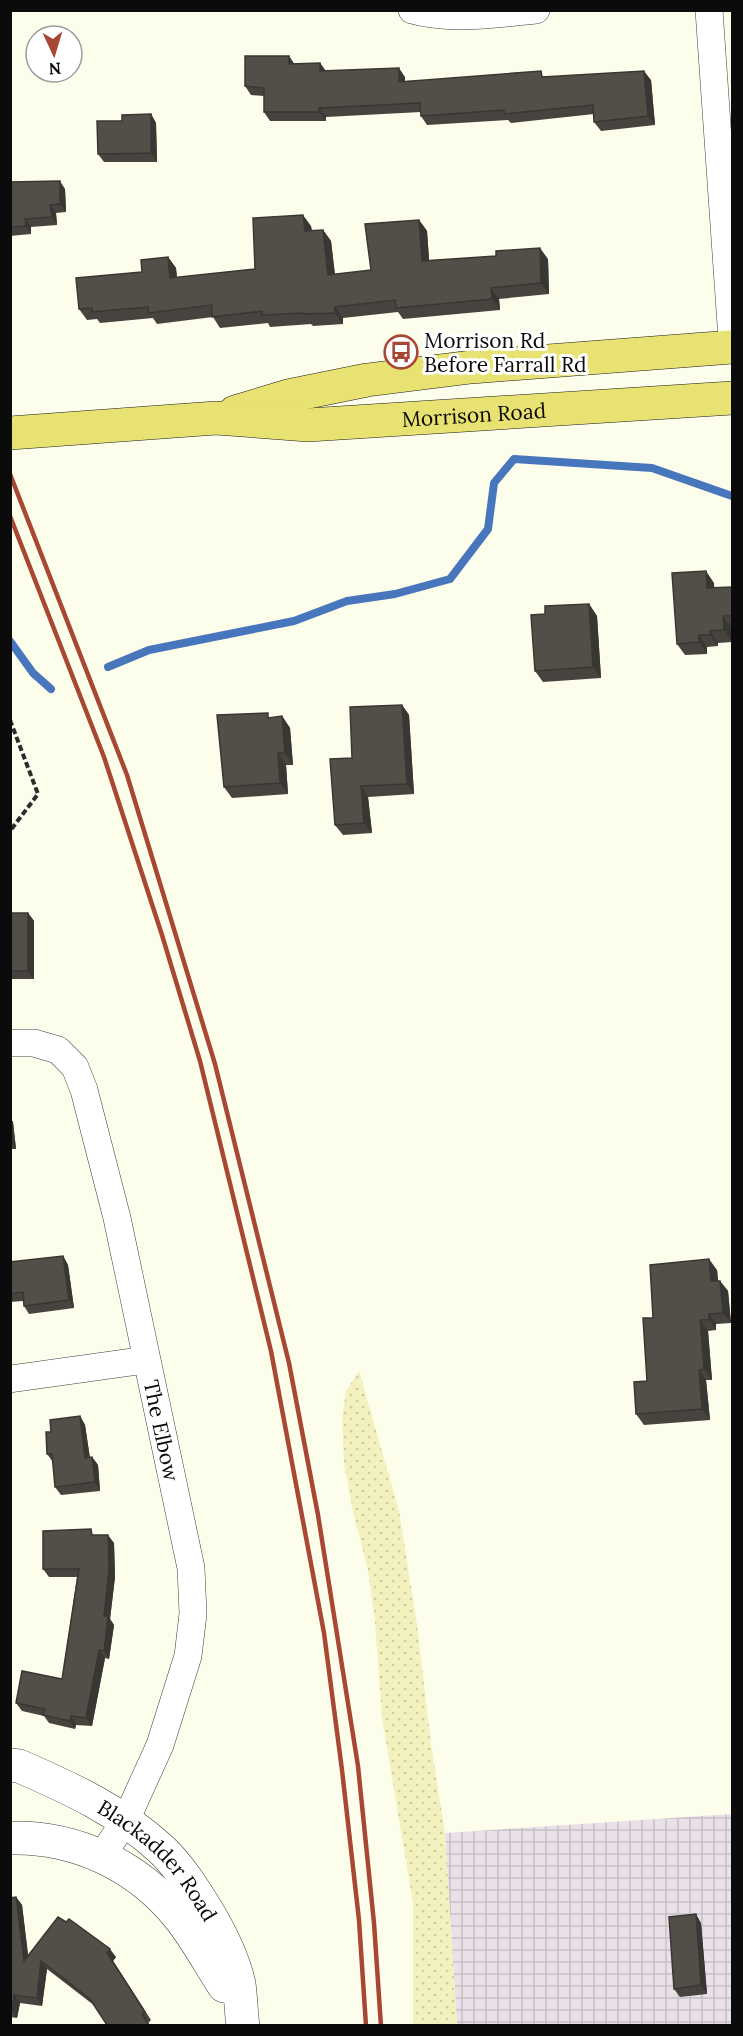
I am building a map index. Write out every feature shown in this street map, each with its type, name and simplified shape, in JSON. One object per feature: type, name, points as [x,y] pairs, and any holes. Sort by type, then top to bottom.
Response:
[{"type":"main road","name":"Morrison Road","points":[[216,418],[288,396],[367,380],[471,367],[732,347]]},
{"type":"main road","name":"Morrison Road","points":[[10,433],[216,418],[308,425],[732,398]]},
{"type":"street","points":[[412,10],[428,15],[465,16],[536,10]]},
{"type":"street","points":[[709,10],[732,339]]},
{"type":"street","name":"The Elbow","points":[[10,1042],[34,1043],[58,1050],[75,1067],[84,1090],[117,1218],[191,1568],[193,1614],[188,1656],[160,1745],[126,1820],[102,1855]]},
{"type":"street","points":[[10,1379],[146,1360]]},
{"type":"street","name":"Blackadder Road","points":[[10,1765],[19,1766],[78,1791],[126,1820],[163,1851],[190,1884],[215,1924],[230,1956],[238,1984],[242,2019]]},
{"type":"street","name":"Blackadder Road","points":[[10,1838],[56,1842],[102,1855],[134,1873],[178,1915],[197,1942],[242,2019]]},
{"type":"path","points":[[10,720],[38,794],[10,831]]},
{"type":"shaded area","points":[[732,1814],[732,2025],[457,2025],[445,1833]]},
{"type":"sand","points":[[359,1371],[399,1511],[417,1624],[431,1744],[445,1833],[457,2025],[413,2025],[413,1903],[382,1717],[375,1621],[368,1570],[353,1512],[344,1463],[342,1418],[346,1391]]},
{"type":"building","points":[[245,56],[289,56],[289,64],[320,63],[320,71],[399,68],[399,82],[541,71],[542,77],[644,71],[648,116],[594,122],[593,105],[504,114],[504,110],[421,116],[420,103],[319,108],[319,112],[264,112],[264,88],[245,86]]},
{"type":"building","points":[[151,114],[151,153],[98,154],[97,121],[122,121],[122,115]]},
{"type":"building","points":[[60,181],[60,204],[50,205],[52,217],[25,219],[26,226],[10,227],[10,182]]},
{"type":"building","points":[[303,215],[305,231],[323,230],[328,275],[371,270],[365,224],[419,220],[422,261],[496,256],[496,251],[540,248],[541,283],[491,288],[492,299],[396,308],[395,300],[335,307],[335,313],[262,315],[262,311],[212,317],[212,305],[149,313],[148,307],[92,312],[92,308],[79,309],[76,278],[142,272],[141,260],[168,257],[170,278],[255,269],[253,218]]},
{"type":"building","points":[[706,571],[707,588],[732,587],[732,616],[723,616],[724,630],[710,631],[710,635],[699,635],[699,642],[677,644],[672,573]]},
{"type":"building","points":[[589,604],[593,667],[535,671],[531,615],[545,614],[545,606]]},
{"type":"building","points":[[402,705],[407,784],[361,786],[364,823],[335,825],[330,759],[352,758],[350,707]]},
{"type":"building","points":[[268,713],[268,718],[282,716],[285,753],[278,753],[280,783],[224,787],[217,715]]},
{"type":"building","points":[[10,913],[28,913],[28,971],[10,971]]},
{"type":"building","points":[[63,1256],[69,1300],[24,1306],[23,1292],[10,1294],[10,1262]]},
{"type":"building","points":[[709,1259],[711,1281],[720,1281],[723,1313],[709,1314],[709,1320],[700,1320],[704,1369],[699,1370],[702,1409],[636,1414],[634,1382],[647,1381],[643,1318],[653,1318],[650,1265]]},
{"type":"building","points":[[80,1416],[85,1458],[92,1457],[95,1482],[55,1487],[52,1454],[47,1454],[46,1432],[51,1432],[50,1420]]},
{"type":"building","points":[[91,1529],[92,1535],[108,1535],[109,1569],[104,1616],[108,1616],[104,1651],[99,1650],[86,1718],[71,1716],[70,1721],[43,1715],[45,1709],[16,1703],[22,1671],[62,1679],[79,1569],[43,1569],[43,1531]]},
{"type":"building","points":[[16,1897],[24,1961],[58,1917],[66,1922],[69,1919],[110,1949],[107,1953],[145,2012],[142,2014],[149,2025],[107,2025],[90,1999],[41,1961],[37,1998],[14,1995],[12,2010],[10,2010],[10,1898]]},
{"type":"building","points":[[696,1914],[701,1985],[674,1989],[669,1917]]},
{"type":"waterway","points":[[108,667],[149,650],[294,621],[347,601],[395,594],[450,579],[488,529],[494,483],[514,459],[652,468],[732,496]]},
{"type":"waterway","points":[[10,641],[33,673],[51,689]]},
{"type":"railway","points":[[10,474],[127,775],[215,1064],[289,1363],[318,1515],[358,1766],[374,1923],[381,2026]]},
{"type":"railway","points":[[10,516],[104,757],[162,935],[200,1061],[271,1351],[324,1633],[359,1920],[366,2026]]},
{"type":"place","name":"Morrison Rd Before Farrall Rd","points":[[401,352]]}]
